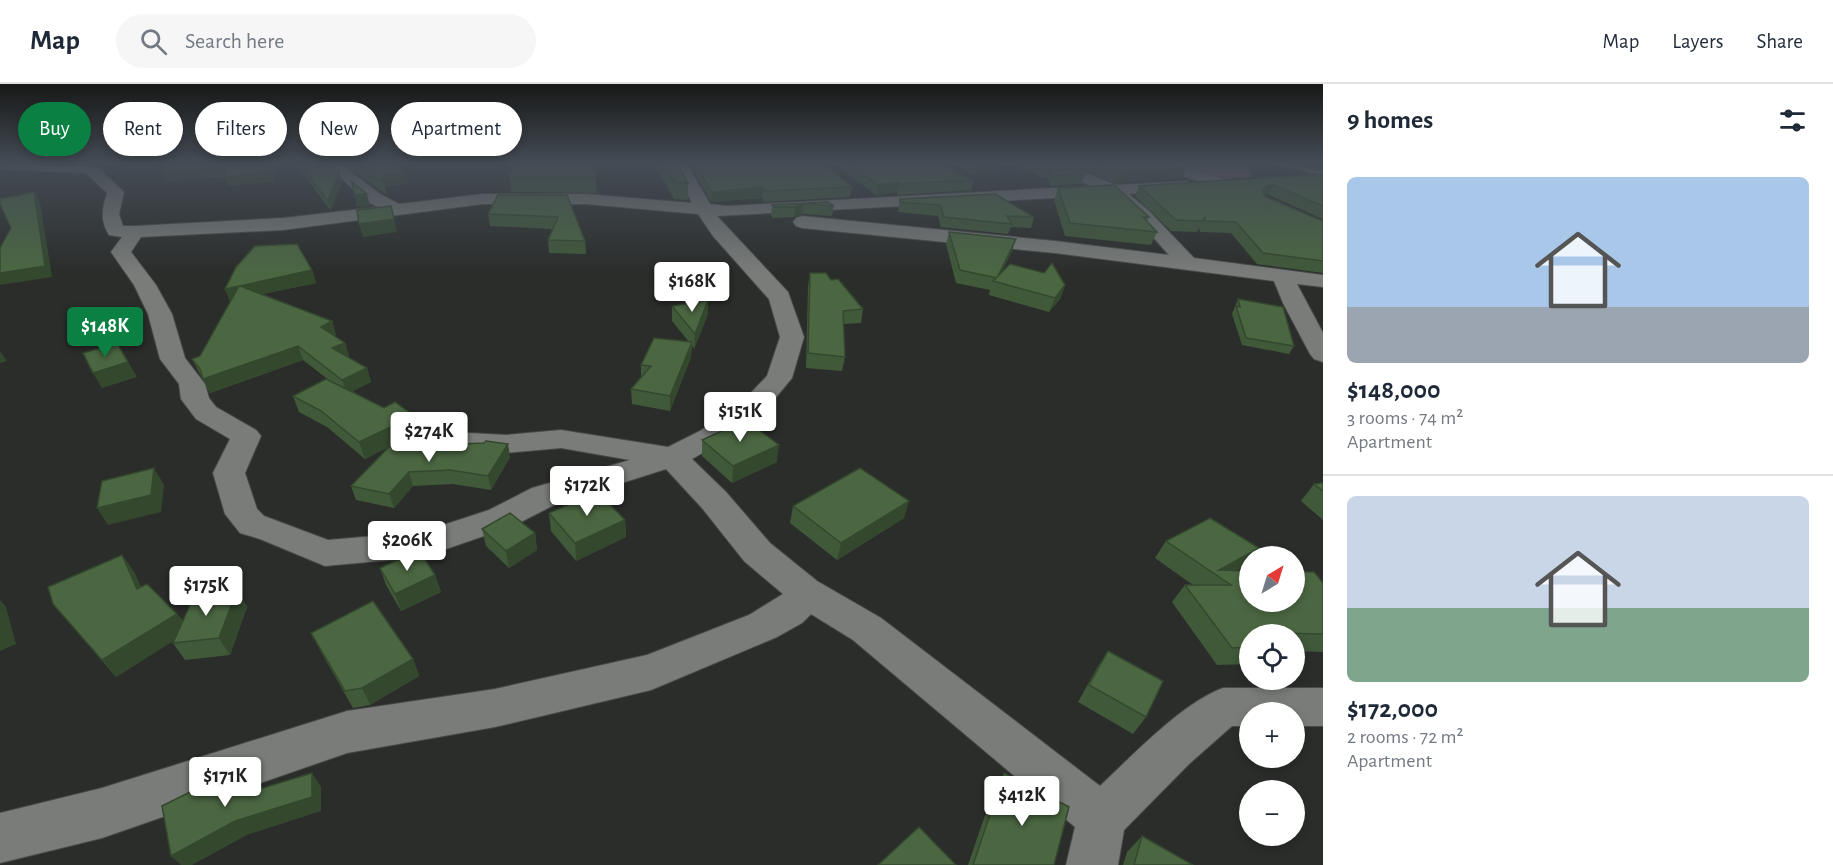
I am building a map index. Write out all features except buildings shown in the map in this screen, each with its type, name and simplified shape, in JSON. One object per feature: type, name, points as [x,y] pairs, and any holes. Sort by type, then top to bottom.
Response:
[{"type":"street","points":[[114,200],[110,214],[116,231],[135,232],[283,224],[348,217],[393,208],[469,200]]},
{"type":"street","points":[[379,200],[393,208]]},
{"type":"street","points":[[603,200],[715,210],[825,225],[1044,245],[1323,281]]},
{"type":"street","points":[[135,232],[121,252],[145,285],[160,314],[173,359],[192,384],[195,399],[207,413],[246,436],[229,472],[242,514],[252,525],[271,530],[325,553],[423,544],[501,518],[544,496],[672,457],[710,437],[752,408],[778,378],[792,337],[780,297],[720,232],[715,210],[707,200]]},
{"type":"street","points":[[715,210],[901,200]]},
{"type":"street","points":[[1126,200],[1142,214],[1186,262]]},
{"type":"street","points":[[1283,276],[1293,303],[1323,354]]},
{"type":"street","points":[[451,441],[506,444],[561,439],[672,457],[714,500],[757,552],[804,591],[867,629],[1102,818]]},
{"type":"street","points":[[0,838],[102,813],[347,732],[495,708],[651,672],[763,626],[788,612],[799,602],[804,591]]},
{"type":"street","points":[[1092,865],[1102,818],[1173,749],[1223,707],[1323,707]]}]
